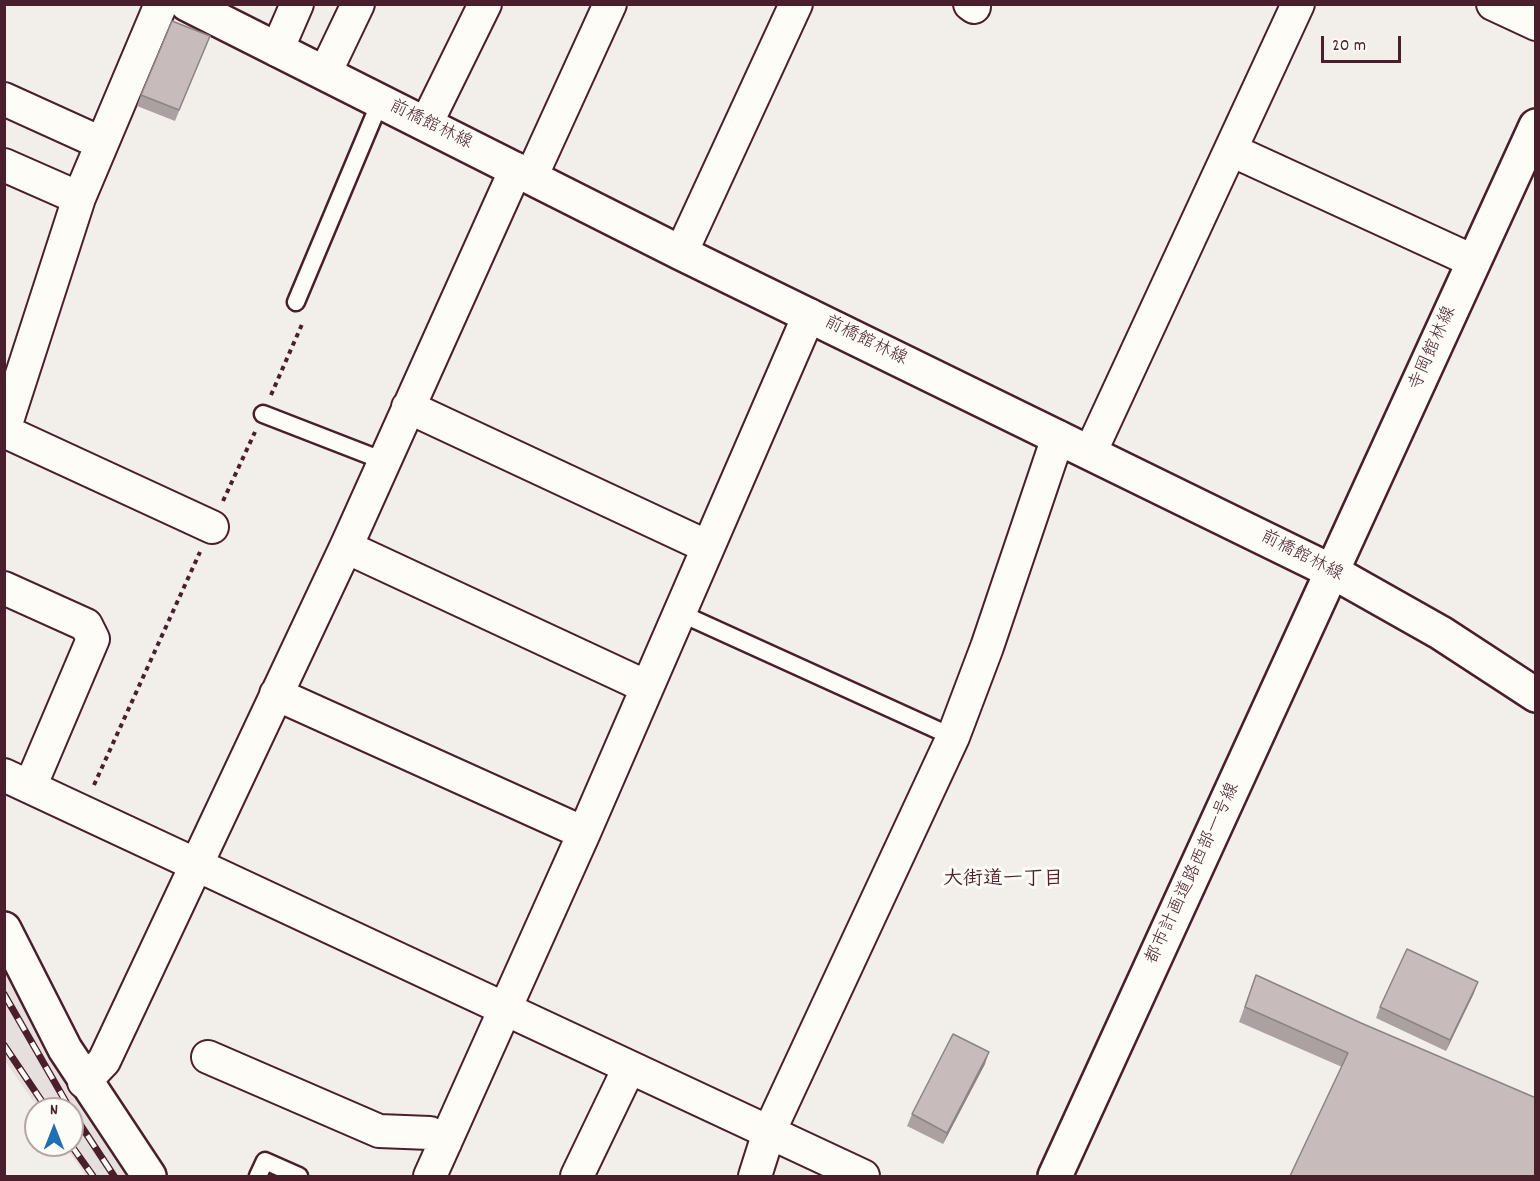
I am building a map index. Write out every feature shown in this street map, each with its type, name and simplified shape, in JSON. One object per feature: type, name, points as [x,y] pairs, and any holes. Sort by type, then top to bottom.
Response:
[{"type":"main road","name":"前橋館林線","points":[[187,4],[681,253],[1333,572],[1441,633],[1536,694]]},
{"type":"main road","name":"寺岡館林線","points":[[1333,572],[1536,126]]},
{"type":"main road","name":"都市計画道路西部一号線","points":[[1055,1176],[1333,572]]},
{"type":"main road","points":[[4,929],[84,1082],[149,1176]]},
{"type":"street","points":[[161,4],[79,198],[4,431],[212,527]]},
{"type":"street","points":[[277,50],[297,4]]},
{"type":"street","points":[[325,73],[358,4]]},
{"type":"street","points":[[426,124],[485,4]]},
{"type":"street","points":[[84,1082],[104,1061],[346,547],[408,407],[523,173],[610,4]]},
{"type":"street","points":[[681,253],[796,4]]},
{"type":"street","points":[[1090,453],[1298,4]]},
{"type":"street","points":[[1494,4],[1536,24]]},
{"type":"street","points":[[4,99],[101,143]]},
{"type":"street","points":[[1231,150],[1473,261]]},
{"type":"street","points":[[4,165],[79,198]]},
{"type":"street","points":[[430,1176],[503,1009],[584,833],[809,315]]},
{"type":"street","points":[[408,407],[708,547]]},
{"type":"street","points":[[755,1176],[768,1132],[953,737],[987,647],[1058,437]]},
{"type":"street","points":[[346,547],[647,687]]},
{"type":"street","points":[[4,588],[86,625],[93,639],[17,781],[863,1176]]},
{"type":"street","points":[[276,694],[584,833]]},
{"type":"street","points":[[207,1057],[379,1131],[430,1133],[445,1143]]},
{"type":"street","points":[[578,1176],[628,1068]]},
{"type":"lane","points":[[301,309],[380,102]]},
{"type":"lane","points":[[263,414],[384,461]]},
{"type":"lane","points":[[680,614],[953,737]]},
{"type":"lane","points":[[258,1176],[265,1161],[299,1176]]},
{"type":"path","points":[[81,811],[263,414],[301,309]]},
{"type":"shaded area","points":[[4,962],[133,1176],[86,1176],[73,1157],[84,1157],[84,1097],[30,1097],[5,1061]]},
{"type":"building","points":[[172,21],[210,36],[179,110],[141,95]]},
{"type":"building","points":[[1407,949],[1478,982],[1450,1040],[1380,1007]]},
{"type":"building","points":[[1256,975],[1536,1098],[1536,1176],[1290,1176],[1348,1053],[1245,1007]]},
{"type":"building","points":[[953,1034],[989,1052],[947,1133],[912,1114]]},
{"type":"railway","points":[[4,994],[63,1097]]},
{"type":"railway","points":[[4,1045],[39,1097]]},
{"type":"railway","points":[[84,1130],[114,1176]]},
{"type":"railway","points":[[80,1157],[93,1176]]},
{"type":"district","name":"大街道一丁目","points":[[1003,881]]}]
